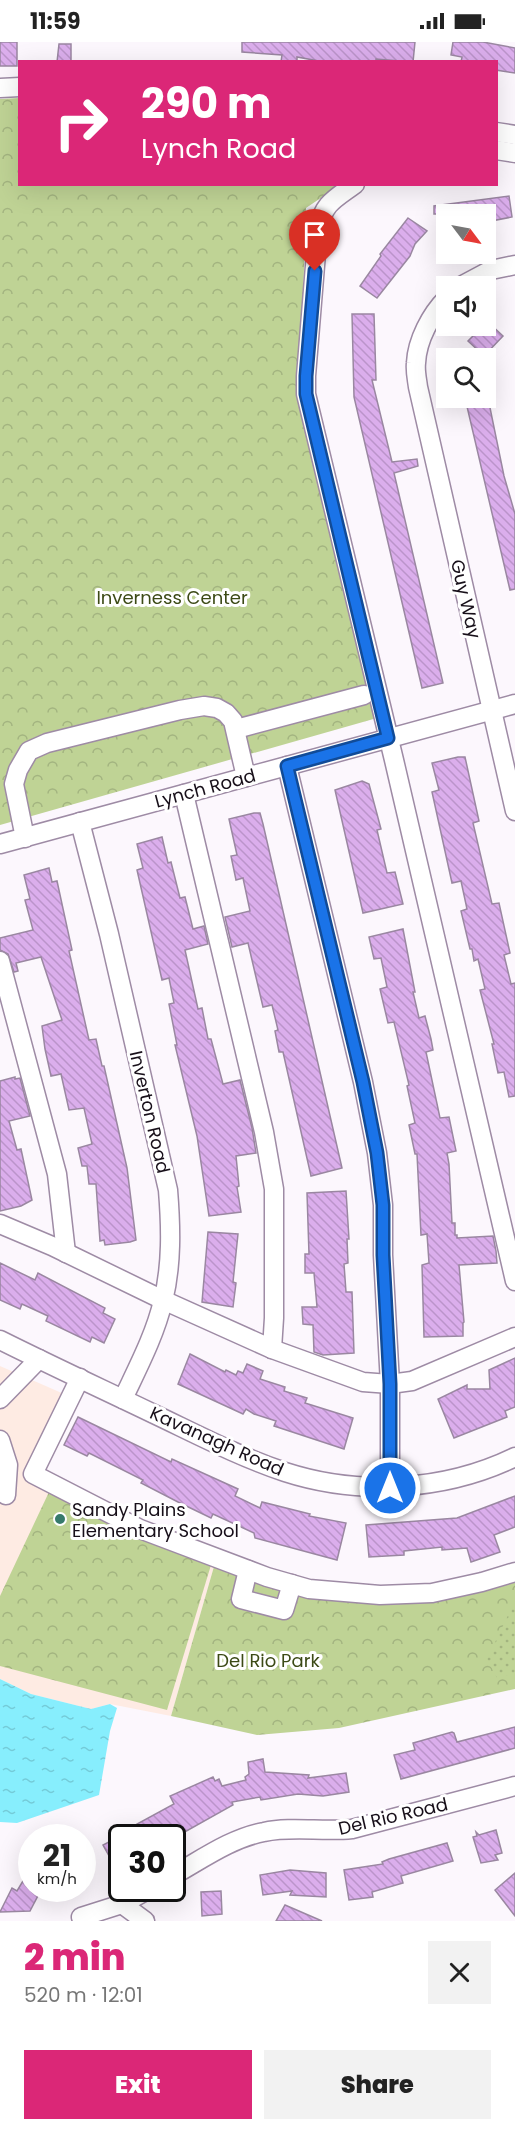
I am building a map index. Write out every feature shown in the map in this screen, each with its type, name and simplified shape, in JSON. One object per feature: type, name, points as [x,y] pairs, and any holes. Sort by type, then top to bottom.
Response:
[{"type":"street","points":[[0,88],[18,87]]},
{"type":"street","points":[[498,132],[515,135]]},
{"type":"street","points":[[498,150],[515,153]]},
{"type":"street","points":[[352,186],[332,201],[322,212],[318,228],[306,394],[515,1281]]},
{"type":"street","points":[[480,276],[491,270],[515,266]]},
{"type":"street","name":"Guy Way","points":[[436,310],[431,316],[420,343],[416,363],[418,387],[515,811]]},
{"type":"street","points":[[236,729],[364,695]]},
{"type":"street","name":"Lynch Road","points":[[0,844],[515,704]]},
{"type":"street","points":[[25,838],[14,784],[18,770],[29,751],[47,743],[180,710],[204,706],[217,708],[233,721],[246,777]]},
{"type":"street","points":[[287,766],[363,1082],[377,1153],[383,1205],[383,1255],[390,1384],[390,1488]]},
{"type":"street","points":[[184,794],[264,1132],[274,1189],[272,1349]]},
{"type":"street","name":"Inverton Road","points":[[80,822],[109,934],[168,1190],[171,1227],[164,1300],[146,1349],[123,1399]]},
{"type":"street","points":[[0,961],[57,1174],[66,1253]]},
{"type":"street","points":[[0,1224],[272,1349],[363,1382],[390,1384],[412,1381],[515,1337]]},
{"type":"street","name":"Kavanagh Road","points":[[0,1340],[219,1445],[286,1472],[325,1482],[390,1488],[452,1479],[515,1457]]},
{"type":"street","points":[[0,1399],[39,1359]]},
{"type":"street","points":[[80,1378],[33,1474],[140,1529],[248,1570],[309,1589],[380,1595],[432,1593],[515,1572]]},
{"type":"street","points":[[0,1440],[8,1465],[6,1496]]},
{"type":"street","points":[[248,1570],[241,1599],[284,1610],[292,1584]]},
{"type":"street","name":"Del Rio Road","points":[[186,1868],[223,1848],[264,1832],[352,1829],[515,1786]]},
{"type":"street","points":[[81,1917],[126,1902]]},
{"type":"street","points":[[122,1904],[145,1921]]},
{"type":"shaded area","name":"Sandy Plains Elementary School","points":[[0,1366],[64,1394],[26,1474],[215,1563],[171,1716],[110,1704],[91,1709],[31,1694],[0,1679]]},
{"type":"green space","name":"Inverness Center","points":[[18,98],[18,186],[339,186],[306,208],[300,392],[377,718],[0,825],[0,99]]},
{"type":"green space","name":"Sandy Plains Elementary School","points":[[49,1492],[211,1565],[167,1710],[0,1666],[0,1596]]},
{"type":"green space","name":"Del Rio Park","points":[[215,1563],[346,1598],[515,1575],[515,1689],[339,1728],[257,1735],[171,1716]]},
{"type":"green space","points":[[515,1601],[515,1673],[497,1678],[487,1659]]},
{"type":"water","points":[[0,1679],[31,1694],[91,1709],[110,1704],[117,1708],[110,1731],[99,1795],[17,1823],[0,1822]]},
{"type":"building","points":[[0,42],[17,42],[17,66],[0,66]]},
{"type":"building","points":[[242,42],[415,42],[413,60],[313,60],[297,57],[297,60],[281,60],[282,55],[242,52]]},
{"type":"building","points":[[453,42],[483,42],[515,48],[515,73],[498,70],[498,60],[461,60],[462,57],[451,55]]},
{"type":"building","points":[[59,44],[71,44],[71,60],[57,60]]},
{"type":"building","points":[[509,196],[512,217],[496,220],[496,204],[449,204]]},
{"type":"building","points":[[408,218],[427,231],[415,244],[410,256],[377,298],[360,286],[381,256],[380,254]]},
{"type":"building","points":[[352,314],[374,314],[376,380],[372,380],[392,462],[417,459],[418,466],[394,473],[443,683],[422,688],[354,397]]},
{"type":"building","points":[[496,329],[503,336],[492,348],[475,348],[468,341],[473,336],[496,336]]},
{"type":"building","points":[[467,408],[490,408],[504,476],[515,514],[515,589],[510,590]]},
{"type":"building","points":[[465,757],[479,821],[473,823],[492,904],[499,903],[510,953],[504,955],[511,984],[515,983],[515,1096],[509,1097],[504,1072],[498,1073],[492,1044],[494,1044],[480,990],[485,989],[478,959],[474,961],[472,949],[470,949],[461,911],[467,909],[461,881],[452,883],[432,792],[439,790],[432,763]]},
{"type":"building","points":[[362,781],[369,784],[381,829],[377,830],[387,873],[395,872],[403,904],[363,913],[335,790]]},
{"type":"building","points":[[260,813],[263,824],[342,1168],[311,1176],[283,1052],[279,1052],[275,1031],[278,1030],[272,1005],[263,1007],[248,943],[232,947],[225,917],[250,911],[243,878],[236,880],[231,856],[237,855],[229,819]]},
{"type":"building","points":[[162,837],[180,898],[185,897],[193,929],[204,926],[208,944],[185,950],[198,1009],[202,1008],[208,1039],[211,1039],[223,1084],[240,1080],[252,1128],[256,1153],[236,1156],[241,1212],[209,1216],[197,1136],[175,1045],[177,1045],[169,1004],[174,1003],[169,978],[162,980],[137,870],[143,868],[137,844]]},
{"type":"building","points":[[49,868],[52,882],[57,881],[72,950],[69,951],[89,1040],[96,1039],[127,1168],[136,1240],[130,1242],[105,1245],[104,1240],[100,1241],[96,1184],[89,1184],[87,1166],[82,1166],[78,1148],[92,1144],[84,1108],[69,1110],[61,1074],[51,1076],[45,1049],[42,1026],[62,1020],[41,957],[16,963],[18,971],[14,972],[8,954],[0,950],[0,938],[33,930],[25,900],[30,899],[24,875]]},
{"type":"building","points":[[403,929],[419,1018],[425,1016],[431,1039],[433,1050],[426,1052],[440,1118],[449,1117],[456,1151],[447,1153],[452,1223],[455,1223],[455,1235],[457,1238],[493,1236],[496,1251],[497,1263],[459,1265],[463,1336],[424,1337],[422,1265],[429,1263],[427,1234],[421,1235],[417,1154],[415,1154],[409,1125],[415,1123],[407,1086],[409,1085],[394,1022],[388,1023],[380,989],[387,987],[381,958],[374,959],[369,937]]},
{"type":"building","points":[[15,1077],[15,1079],[20,1078],[30,1116],[9,1121],[17,1150],[21,1149],[32,1200],[21,1206],[0,1211],[0,1081]]},
{"type":"building","points":[[346,1191],[349,1239],[347,1239],[348,1263],[344,1264],[346,1292],[352,1292],[354,1353],[323,1355],[314,1352],[313,1325],[303,1324],[302,1307],[317,1307],[314,1273],[305,1273],[305,1254],[309,1254],[307,1193]]},
{"type":"building","points":[[208,1232],[238,1234],[233,1307],[202,1302]]},
{"type":"building","points":[[0,1263],[35,1280],[38,1273],[105,1308],[103,1313],[115,1319],[104,1343],[92,1337],[90,1342],[46,1321],[48,1316],[22,1304],[20,1309],[0,1300]]},
{"type":"building","points":[[190,1354],[225,1372],[226,1370],[236,1375],[238,1371],[243,1373],[247,1364],[263,1371],[260,1379],[285,1387],[284,1391],[307,1398],[305,1403],[353,1418],[344,1449],[274,1426],[276,1421],[246,1409],[243,1414],[178,1384]]},
{"type":"building","points":[[515,1358],[515,1407],[505,1411],[507,1417],[454,1438],[438,1399],[467,1385],[467,1389],[490,1389],[489,1370]]},
{"type":"building","points":[[78,1417],[171,1462],[172,1459],[238,1489],[235,1496],[260,1508],[262,1502],[310,1514],[309,1516],[346,1523],[337,1560],[255,1538],[254,1533],[213,1514],[211,1518],[141,1483],[143,1480],[89,1453],[87,1456],[64,1445]]},
{"type":"building","points":[[515,1496],[515,1527],[494,1535],[500,1552],[471,1562],[467,1548],[442,1550],[442,1547],[404,1551],[404,1555],[369,1557],[366,1525],[457,1518]]},
{"type":"building","points":[[515,1727],[515,1748],[401,1779],[394,1755],[415,1750],[413,1743],[452,1732],[457,1742]]},
{"type":"building","points":[[263,1759],[265,1772],[309,1775],[308,1778],[346,1773],[349,1792],[323,1796],[298,1794],[261,1800],[260,1797],[232,1802],[233,1805],[186,1831],[186,1824],[137,1824],[174,1804],[170,1796],[213,1777],[215,1781],[219,1779],[222,1786],[246,1780],[245,1777],[249,1774],[248,1762]]},
{"type":"building","points":[[496,1830],[502,1853],[495,1855],[498,1860],[481,1863],[473,1837],[477,1836],[476,1832],[479,1835]]},
{"type":"building","points":[[108,1842],[108,1854],[103,1845]]},
{"type":"building","points":[[447,1843],[453,1861],[401,1876],[403,1883],[372,1892],[373,1897],[349,1900],[344,1870],[383,1864],[382,1862],[389,1859]]},
{"type":"building","points":[[290,1870],[326,1873],[326,1897],[290,1895],[292,1891],[263,1895],[260,1875]]},
{"type":"building","points":[[515,1873],[515,1916],[495,1890]]},
{"type":"building","points":[[12,1888],[17,1891],[18,1889],[18,1902],[35,1902],[30,1911],[0,1912]]},
{"type":"building","points":[[221,1891],[222,1914],[202,1916],[201,1892]]},
{"type":"building","points":[[285,1905],[322,1921],[276,1921]]},
{"type":"place","name":"Sandy Plains Elementary School","points":[[60,1519]]},
{"type":"route","points":[[315,271],[306,394],[388,738],[287,766],[363,1082],[377,1153],[383,1205],[383,1255],[390,1384],[390,1488]]}]
